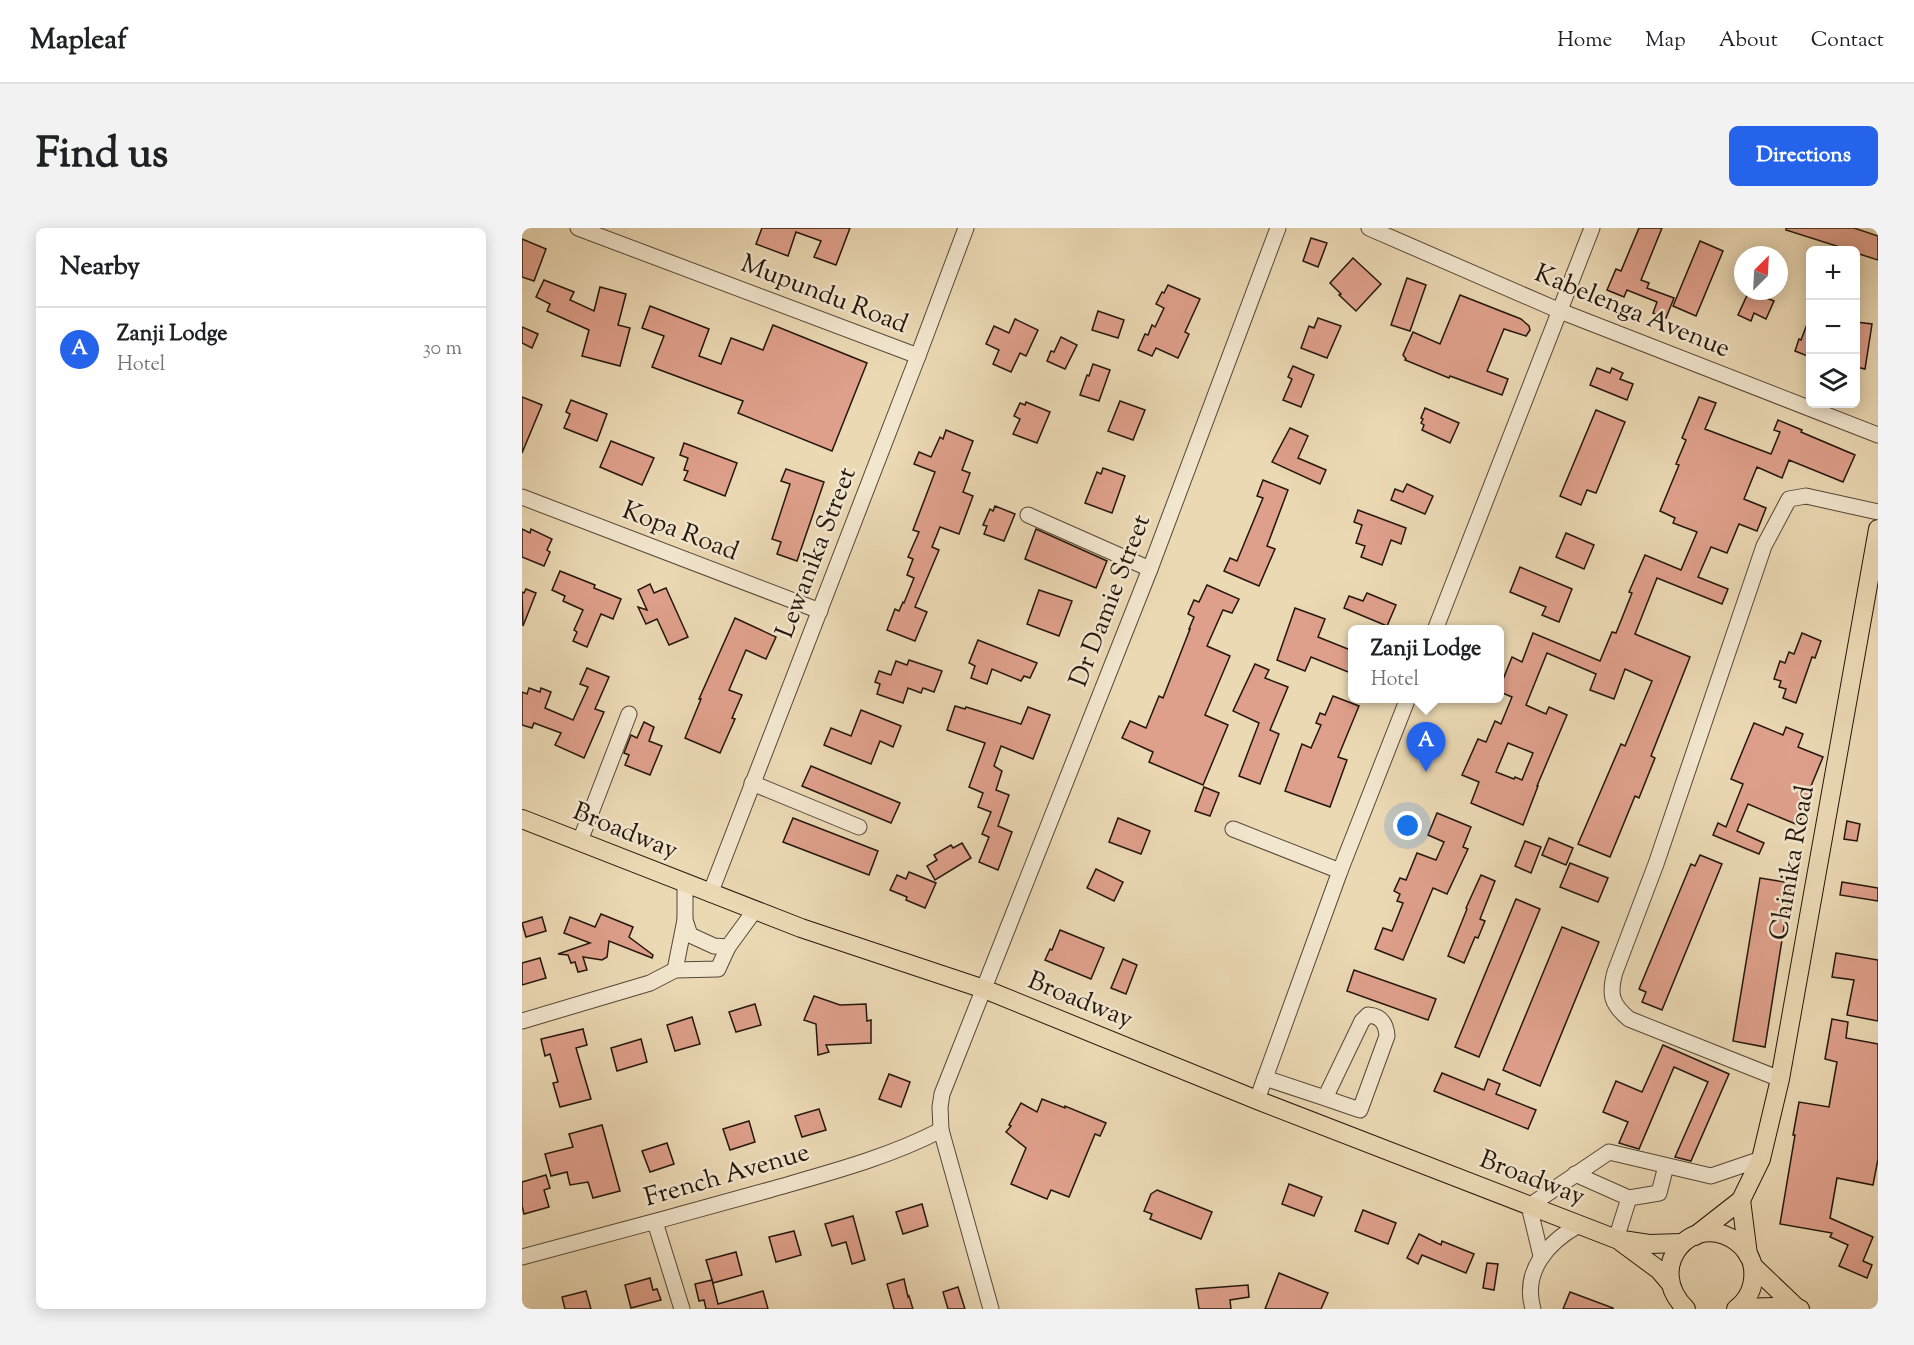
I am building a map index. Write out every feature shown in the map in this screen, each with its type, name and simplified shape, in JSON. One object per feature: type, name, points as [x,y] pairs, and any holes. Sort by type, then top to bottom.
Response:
[{"type":"main road","name":"Chinika Road","points":[[1741,1200],[1761,1159],[1780,1079],[1878,529]]},
{"type":"main road","name":"Broadway","points":[[522,819],[812,932],[984,989],[1257,1100],[1616,1239]]},
{"type":"main road","points":[[1677,1300],[1668,1278],[1669,1265],[1674,1253],[1688,1239],[1741,1200],[1753,1282],[1748,1296],[1737,1308]]},
{"type":"main road","points":[[1616,1239],[1649,1244],[1688,1239],[1707,1233],[1725,1235],[1741,1245],[1751,1261],[1798,1309]]},
{"type":"main road","points":[[1616,1239],[1659,1270],[1677,1300]]},
{"type":"main road","points":[[1737,1308],[1798,1309]]},
{"type":"street","name":"Mupundu Road","points":[[578,228],[918,356]]},
{"type":"street","name":"Lewanika Street","points":[[710,894],[966,228]]},
{"type":"street","name":"Dr Damie Street","points":[[991,1309],[941,1130],[942,1094],[1150,569],[1278,228]]},
{"type":"street","name":"Kabelenga Avenue","points":[[1370,228],[1560,311],[1878,435]]},
{"type":"street","points":[[1437,625],[1592,228]]},
{"type":"street","points":[[1780,1079],[1629,1018],[1620,1011],[1612,999],[1611,986],[1656,864],[1764,546],[1778,518],[1789,499],[1806,496],[1878,512]]},
{"type":"street","name":"Kopa Road","points":[[523,499],[820,611]]},
{"type":"street","points":[[1028,515],[1150,569]]},
{"type":"street","points":[[1257,1100],[1340,871],[1406,703]]},
{"type":"street","points":[[580,841],[629,714]]},
{"type":"street","points":[[752,783],[859,826]]},
{"type":"street","points":[[1233,829],[1340,871]]},
{"type":"street","points":[[675,970],[685,920],[685,884]]},
{"type":"street","points":[[522,1021],[650,983],[675,970],[718,969],[728,947],[755,910]]},
{"type":"street","points":[[685,920],[690,935],[714,946],[728,947]]},
{"type":"street","points":[[1265,1078],[1324,1098],[1360,1110],[1387,1036],[1386,1025],[1377,1016],[1368,1015],[1362,1021],[1324,1098]]},
{"type":"street","name":"French Avenue","points":[[522,1257],[656,1222],[856,1165],[912,1145],[941,1130]]},
{"type":"street","points":[[1541,1256],[1529,1206],[1609,1152],[1711,1176],[1761,1159]]},
{"type":"street","points":[[1575,1174],[1629,1198],[1659,1193],[1666,1166]]},
{"type":"street","points":[[1616,1239],[1629,1198]]},
{"type":"street","points":[[656,1222],[682,1309]]},
{"type":"street","points":[[1533,1309],[1529,1290],[1541,1256],[1559,1237],[1579,1225]]},
{"type":"building","points":[[762,228],[850,228],[836,265],[814,257],[821,241],[796,232],[788,256],[756,244]]},
{"type":"building","points":[[1639,228],[1662,228],[1641,280],[1649,283],[1647,288],[1674,298],[1666,318],[1653,313],[1657,302],[1627,290],[1624,297],[1607,290],[1616,269],[1621,271]]},
{"type":"building","points":[[1786,228],[1854,228],[1878,236],[1878,260],[1860,254],[1860,246],[1836,246],[1786,230]]},
{"type":"building","points":[[1311,238],[1327,243],[1318,267],[1303,261]]},
{"type":"building","points":[[522,239],[546,249],[534,281],[522,277]]},
{"type":"building","points":[[1700,241],[1723,251],[1696,316],[1673,306]]},
{"type":"building","points":[[1353,258],[1381,284],[1356,311],[1330,283]]},
{"type":"building","points":[[1407,278],[1426,285],[1410,331],[1391,325]]},
{"type":"building","points":[[544,280],[574,292],[570,300],[594,311],[600,287],[626,294],[618,325],[630,328],[620,366],[582,356],[589,330],[547,311],[550,304],[536,297]]},
{"type":"building","points":[[1168,285],[1200,299],[1185,332],[1189,334],[1178,358],[1156,348],[1152,356],[1138,350],[1145,334],[1148,335],[1152,325],[1155,327],[1164,308],[1156,304]]},
{"type":"building","points":[[1460,295],[1521,319],[1529,326],[1530,330],[1526,336],[1504,329],[1487,371],[1508,379],[1502,395],[1450,376],[1449,378],[1405,360],[1403,355],[1413,332],[1440,344]]},
{"type":"building","points":[[1745,300],[1774,301],[1766,319],[1754,313],[1751,321],[1738,315]]},
{"type":"building","points":[[650,306],[709,329],[699,356],[721,364],[731,338],[763,350],[773,325],[867,363],[832,451],[738,413],[743,401],[652,367],[664,336],[642,328]]},
{"type":"building","points":[[1098,311],[1124,320],[1118,338],[1092,330]]},
{"type":"building","points":[[1318,318],[1341,326],[1327,358],[1301,348],[1309,326],[1314,328]]},
{"type":"building","points":[[1015,319],[1038,330],[1026,356],[1020,353],[1011,372],[993,364],[999,350],[986,344],[994,326],[1009,333]]},
{"type":"building","points":[[1860,322],[1872,324],[1865,369],[1860,368]]},
{"type":"building","points":[[522,327],[538,334],[532,348],[522,343]]},
{"type":"building","points":[[1806,327],[1806,355],[1795,351],[1799,339],[1801,340]]},
{"type":"building","points":[[1061,337],[1077,345],[1065,369],[1047,361]]},
{"type":"building","points":[[1093,364],[1110,370],[1099,401],[1080,395]]},
{"type":"building","points":[[1293,366],[1314,375],[1301,407],[1283,400],[1292,379],[1288,377]]},
{"type":"building","points":[[1597,368],[1610,373],[1612,368],[1623,373],[1620,379],[1633,384],[1627,400],[1590,385]]},
{"type":"building","points":[[522,397],[542,405],[522,453]]},
{"type":"building","points":[[1699,397],[1716,403],[1705,429],[1771,454],[1780,432],[1774,430],[1778,420],[1855,455],[1843,482],[1789,460],[1782,478],[1757,467],[1744,499],[1766,508],[1757,531],[1739,524],[1727,553],[1711,547],[1698,577],[1728,589],[1722,604],[1657,578],[1635,634],[1690,657],[1651,756],[1655,758],[1639,798],[1635,796],[1610,857],[1578,844],[1621,744],[1625,746],[1652,681],[1625,669],[1614,699],[1590,690],[1596,674],[1547,653],[1526,705],[1546,714],[1549,707],[1567,715],[1523,825],[1471,803],[1479,782],[1462,775],[1478,739],[1486,742],[1495,721],[1501,724],[1512,697],[1504,694],[1504,677],[1512,657],[1522,662],[1533,633],[1600,661],[1612,632],[1616,633],[1632,593],[1629,592],[1645,555],[1681,570],[1697,532],[1673,523],[1675,518],[1660,511],[1679,465],[1676,464],[1686,440],[1682,438]],"holes":[[[1508,743],[1533,753],[1522,780],[1496,772]]]},
{"type":"building","points":[[571,400],[607,414],[597,441],[564,428],[570,414],[566,412]]},
{"type":"building","points":[[1120,401],[1145,410],[1133,440],[1108,431]]},
{"type":"building","points":[[1026,402],[1050,412],[1037,443],[1013,434],[1020,419],[1014,416],[1020,403],[1025,405]]},
{"type":"building","points":[[1425,408],[1459,423],[1450,443],[1422,430],[1424,425],[1421,423],[1423,419],[1421,418]]},
{"type":"building","points":[[1596,410],[1625,422],[1596,493],[1587,490],[1581,505],[1560,496]]},
{"type":"building","points":[[1290,428],[1308,436],[1298,458],[1326,470],[1320,484],[1272,462]]},
{"type":"building","points":[[946,430],[973,441],[962,470],[970,473],[963,492],[973,496],[959,534],[940,527],[932,547],[939,550],[915,607],[927,612],[915,641],[887,630],[895,609],[899,611],[904,603],[914,578],[907,575],[913,559],[908,557],[919,532],[913,530],[935,472],[914,464],[919,452],[931,457],[940,437],[943,439]]},
{"type":"building","points":[[611,441],[654,458],[642,485],[600,467]]},
{"type":"building","points":[[684,443],[737,463],[725,496],[684,480],[688,471],[684,470],[688,458],[680,455]]},
{"type":"building","points":[[1103,468],[1125,476],[1112,513],[1085,503],[1097,472],[1101,474]]},
{"type":"building","points":[[786,469],[824,482],[797,561],[777,554],[781,542],[772,539],[790,484],[781,481]]},
{"type":"building","points":[[1263,480],[1288,490],[1267,546],[1275,549],[1259,586],[1224,571],[1230,558],[1237,561],[1263,498],[1257,496]]},
{"type":"building","points":[[1407,484],[1433,496],[1425,514],[1391,500],[1395,489],[1403,492]]},
{"type":"building","points":[[995,506],[1015,514],[1004,541],[984,534],[987,526],[983,525],[990,509],[993,511]]},
{"type":"building","points":[[1358,510],[1406,528],[1401,544],[1391,540],[1382,565],[1361,557],[1365,546],[1356,543],[1362,525],[1354,522]]},
{"type":"building","points":[[522,529],[530,533],[531,529],[552,539],[544,566],[522,557]]},
{"type":"building","points":[[1036,529],[1107,561],[1096,588],[1025,559]]},
{"type":"building","points":[[1566,533],[1594,545],[1584,569],[1556,557]]},
{"type":"building","points":[[1520,567],[1572,589],[1559,622],[1542,615],[1546,607],[1510,592]]},
{"type":"building","points":[[560,571],[595,585],[594,588],[621,599],[613,619],[601,614],[587,647],[573,641],[577,632],[574,630],[583,610],[563,601],[565,596],[552,590]]},
{"type":"building","points":[[650,584],[654,593],[666,588],[688,637],[669,645],[657,619],[646,624],[638,607],[647,610],[638,590]]},
{"type":"building","points":[[1207,585],[1239,599],[1232,613],[1223,610],[1207,646],[1230,656],[1205,715],[1228,725],[1203,785],[1149,762],[1153,752],[1122,738],[1130,721],[1146,728],[1159,696],[1163,698],[1194,617],[1188,614],[1194,600],[1199,602]]},
{"type":"building","points":[[526,589],[536,593],[523,626],[522,592],[524,593]]},
{"type":"building","points":[[1039,590],[1072,601],[1059,636],[1027,624]]},
{"type":"building","points":[[1367,593],[1396,605],[1387,625],[1344,608],[1349,596],[1363,601]]},
{"type":"building","points":[[1295,608],[1325,619],[1318,637],[1348,649],[1348,672],[1311,657],[1305,671],[1277,660]]},
{"type":"building","points":[[735,618],[776,637],[766,659],[746,650],[729,690],[742,695],[732,718],[735,719],[720,753],[685,738],[701,699],[699,699]]},
{"type":"building","points":[[1802,633],[1821,641],[1815,658],[1812,657],[1796,703],[1783,698],[1786,689],[1779,687],[1781,681],[1774,679],[1780,661],[1785,663],[1789,652],[1794,654]]},
{"type":"building","points":[[978,640],[1037,663],[1030,678],[1024,676],[1021,681],[992,669],[987,684],[971,678],[975,666],[969,663]]},
{"type":"building","points":[[909,660],[942,671],[934,692],[923,688],[921,693],[908,688],[903,703],[877,694],[880,684],[875,682],[879,671],[891,675],[896,661],[907,665]]},
{"type":"building","points":[[1255,664],[1269,670],[1265,678],[1288,687],[1270,730],[1279,734],[1260,784],[1239,776],[1259,723],[1233,711]]},
{"type":"building","points":[[587,668],[609,677],[595,709],[604,712],[584,758],[555,745],[561,733],[534,723],[532,728],[522,725],[522,692],[527,694],[529,688],[540,692],[541,688],[551,692],[545,708],[573,720],[588,687],[580,684]]},
{"type":"building","points":[[1333,696],[1359,706],[1338,757],[1347,760],[1330,807],[1285,791],[1302,744],[1311,748],[1321,725],[1316,723],[1320,713],[1325,715]]},
{"type":"building","points":[[955,706],[965,709],[966,707],[1021,724],[1028,707],[1050,715],[1033,759],[1001,746],[994,766],[1002,771],[996,790],[1009,795],[998,826],[1012,832],[998,870],[979,862],[989,837],[982,834],[991,812],[978,807],[983,793],[969,787],[985,743],[947,730]]},
{"type":"building","points":[[861,710],[901,726],[893,747],[880,741],[871,764],[824,745],[831,728],[851,736]]},
{"type":"building","points":[[644,722],[654,727],[649,741],[662,746],[650,775],[625,765],[629,755],[624,753],[631,735],[637,738]]},
{"type":"building","points":[[1754,723],[1783,735],[1786,727],[1803,734],[1798,747],[1823,757],[1798,825],[1748,804],[1737,831],[1764,843],[1759,854],[1713,835],[1718,823],[1726,827],[1743,784],[1731,779]]},
{"type":"building","points":[[811,766],[900,803],[891,823],[802,786]]},
{"type":"building","points":[[1204,787],[1219,793],[1210,816],[1195,811]]},
{"type":"building","points":[[1437,813],[1471,827],[1463,847],[1468,849],[1447,894],[1433,888],[1403,960],[1375,949],[1383,928],[1392,931],[1403,903],[1397,901],[1400,894],[1394,891],[1400,878],[1406,880],[1417,853],[1436,860],[1444,842],[1428,835]]},
{"type":"building","points":[[793,818],[878,851],[869,875],[783,842]]},
{"type":"building","points":[[1118,818],[1150,831],[1141,854],[1109,842]]},
{"type":"building","points":[[1847,821],[1860,824],[1857,841],[1844,839]]},
{"type":"building","points":[[1549,838],[1573,848],[1566,865],[1542,855]]},
{"type":"building","points":[[1525,841],[1541,847],[1531,873],[1515,866]]},
{"type":"building","points":[[962,843],[971,858],[935,880],[927,866],[937,860],[934,855],[951,845],[953,848]]},
{"type":"building","points":[[1700,855],[1722,864],[1662,1010],[1642,1002],[1646,992],[1639,989],[1691,864],[1695,866]]},
{"type":"building","points":[[1570,863],[1608,878],[1598,902],[1560,887]]},
{"type":"building","points":[[1096,869],[1123,882],[1114,901],[1087,888]]},
{"type":"building","points":[[909,872],[936,883],[925,908],[890,890],[897,875],[906,879]]},
{"type":"building","points":[[1481,875],[1495,881],[1480,919],[1485,921],[1464,963],[1448,956]]},
{"type":"building","points":[[1760,878],[1791,883],[1765,1047],[1733,1041]]},
{"type":"building","points":[[1842,882],[1878,888],[1878,901],[1840,895]]},
{"type":"building","points":[[1516,899],[1540,909],[1479,1057],[1455,1047]]},
{"type":"building","points":[[601,914],[633,927],[629,937],[653,955],[652,958],[609,941],[607,957],[602,960],[583,957],[587,970],[578,972],[575,962],[571,963],[568,955],[558,954],[590,943],[564,933],[570,917],[595,927]]},
{"type":"building","points":[[542,917],[546,931],[526,937],[522,923]]},
{"type":"building","points":[[1562,927],[1599,942],[1540,1086],[1503,1070]]},
{"type":"building","points":[[1060,930],[1104,948],[1091,979],[1045,960]]},
{"type":"building","points":[[1836,953],[1878,960],[1878,1021],[1847,1015],[1854,980],[1832,977]]},
{"type":"building","points":[[540,958],[546,978],[522,985],[522,963]]},
{"type":"building","points":[[1123,959],[1137,965],[1126,994],[1111,988]]},
{"type":"building","points":[[1354,970],[1436,999],[1428,1020],[1347,991]]},
{"type":"building","points":[[814,996],[840,1005],[866,1004],[867,1021],[871,1020],[871,1043],[826,1045],[829,1052],[818,1055],[816,1024],[804,1020]]},
{"type":"building","points":[[755,1004],[761,1025],[736,1032],[729,1012]]},
{"type":"building","points":[[692,1017],[700,1044],[675,1051],[667,1025]]},
{"type":"building","points":[[1832,1019],[1848,1022],[1846,1038],[1878,1044],[1878,1159],[1873,1185],[1837,1178],[1830,1218],[1873,1237],[1863,1261],[1872,1265],[1867,1278],[1839,1266],[1848,1245],[1830,1237],[1832,1233],[1780,1224],[1799,1102],[1829,1107],[1837,1062],[1825,1059]]},
{"type":"building","points":[[583,1029],[587,1045],[576,1048],[591,1099],[560,1107],[553,1083],[558,1082],[550,1054],[545,1056],[541,1039]]},
{"type":"building","points":[[641,1039],[647,1062],[617,1071],[611,1048]]},
{"type":"building","points":[[1663,1045],[1729,1074],[1691,1161],[1675,1157],[1708,1082],[1674,1067],[1639,1149],[1619,1143],[1628,1122],[1603,1112],[1616,1081],[1642,1092]]},
{"type":"building","points":[[1442,1073],[1484,1090],[1488,1079],[1500,1084],[1496,1094],[1536,1110],[1528,1129],[1434,1091]]},
{"type":"building","points":[[889,1074],[910,1082],[901,1107],[879,1099]]},
{"type":"building","points":[[1042,1099],[1106,1123],[1100,1136],[1095,1134],[1069,1197],[1051,1190],[1047,1199],[1011,1184],[1026,1148],[1006,1132],[1021,1103],[1037,1112]]},
{"type":"building","points":[[819,1109],[826,1130],[802,1137],[795,1116]]},
{"type":"building","points":[[749,1121],[755,1142],[730,1150],[723,1129]]},
{"type":"building","points":[[602,1125],[620,1191],[593,1198],[588,1182],[570,1185],[567,1172],[551,1176],[545,1154],[573,1147],[569,1134]]},
{"type":"building","points":[[667,1143],[674,1164],[650,1172],[642,1151]]},
{"type":"building","points":[[546,1175],[550,1188],[544,1190],[549,1207],[524,1214],[522,1182]]},
{"type":"building","points":[[1289,1184],[1322,1197],[1314,1216],[1282,1204]]},
{"type":"building","points":[[1157,1190],[1212,1212],[1201,1239],[1150,1219],[1152,1214],[1144,1211],[1151,1194]]},
{"type":"building","points":[[922,1204],[928,1226],[903,1234],[896,1212]]},
{"type":"building","points":[[1363,1210],[1396,1223],[1388,1244],[1355,1231]]},
{"type":"building","points":[[853,1216],[865,1260],[852,1264],[846,1242],[832,1246],[825,1224]]},
{"type":"building","points":[[794,1231],[801,1255],[776,1262],[769,1237]]},
{"type":"building","points":[[1419,1234],[1441,1245],[1442,1241],[1474,1254],[1466,1273],[1422,1255],[1418,1264],[1407,1258]]},
{"type":"building","points":[[736,1252],[742,1275],[713,1283],[706,1260]]},
{"type":"building","points":[[1487,1263],[1498,1264],[1494,1290],[1483,1288]]},
{"type":"building","points":[[1279,1273],[1328,1293],[1321,1309],[1265,1309]]},
{"type":"building","points":[[650,1278],[653,1290],[657,1289],[661,1300],[631,1308],[625,1285]]},
{"type":"building","points":[[904,1279],[913,1309],[894,1309],[887,1284]]},
{"type":"building","points":[[712,1280],[718,1304],[763,1291],[768,1309],[706,1309],[704,1300],[699,1301],[695,1284]]},
{"type":"building","points":[[1248,1285],[1249,1297],[1230,1300],[1231,1309],[1199,1309],[1196,1289]]},
{"type":"building","points":[[958,1287],[965,1309],[948,1309],[943,1292]]},
{"type":"building","points":[[586,1291],[591,1309],[565,1309],[562,1297]]},
{"type":"building","points":[[1570,1292],[1613,1308],[1613,1309],[1563,1309]]},
{"type":"place","name":"Zanji Lodge","points":[[1426,772]]}]
